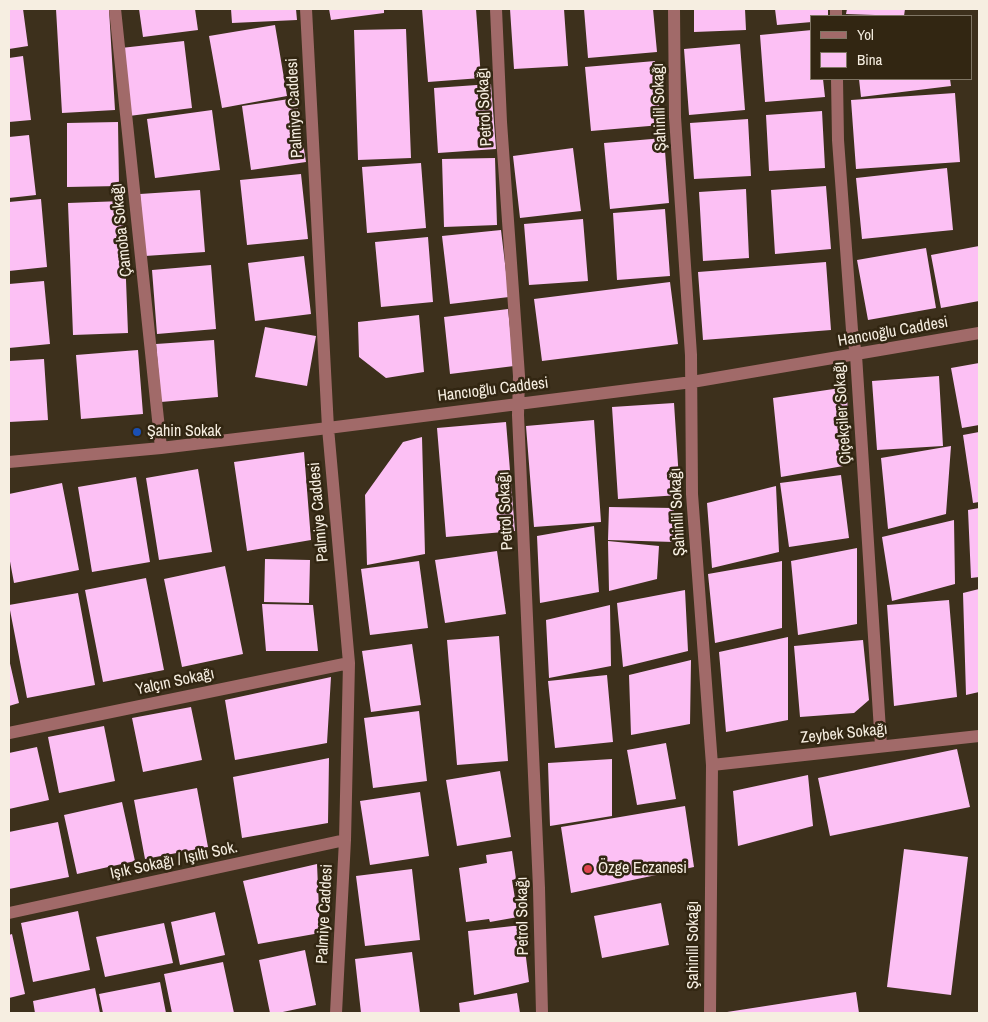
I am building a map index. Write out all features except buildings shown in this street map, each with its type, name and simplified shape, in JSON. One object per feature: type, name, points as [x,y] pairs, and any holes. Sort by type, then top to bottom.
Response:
[{"type":"street","name":"Çamoba Sokağı","points":[[115,9],[161,448]]},
{"type":"street","name":"Palmiye Caddesi","points":[[306,9],[328,428],[349,663],[346,840],[336,1013]]},
{"type":"street","name":"Petrol Sokağı","points":[[496,9],[502,132],[519,376],[539,888],[542,1013]]},
{"type":"street","name":"Şahinlil Sokağı","points":[[674,9],[675,117],[692,382],[692,494],[712,765],[710,1013]]},
{"type":"street","name":"Çiçekçiler Sokağı","points":[[837,80],[838,140],[856,355],[881,746]]},
{"type":"street","name":"Hancıoğlu Caddesi","points":[[9,462],[161,448],[692,382],[979,333]]},
{"type":"street","name":"Yalçın Sokağı","points":[[9,733],[349,663]]},
{"type":"street","name":"Zeybek Sokağı","points":[[712,765],[979,736]]},
{"type":"street","name":"Işık Sokağı / Işıltı Sok.","points":[[9,913],[346,840]]},
{"type":"place","name":"Şahin Sokak","points":[[137,432]]},
{"type":"place","name":"Özge Eczanesi","points":[[588,869]]}]
